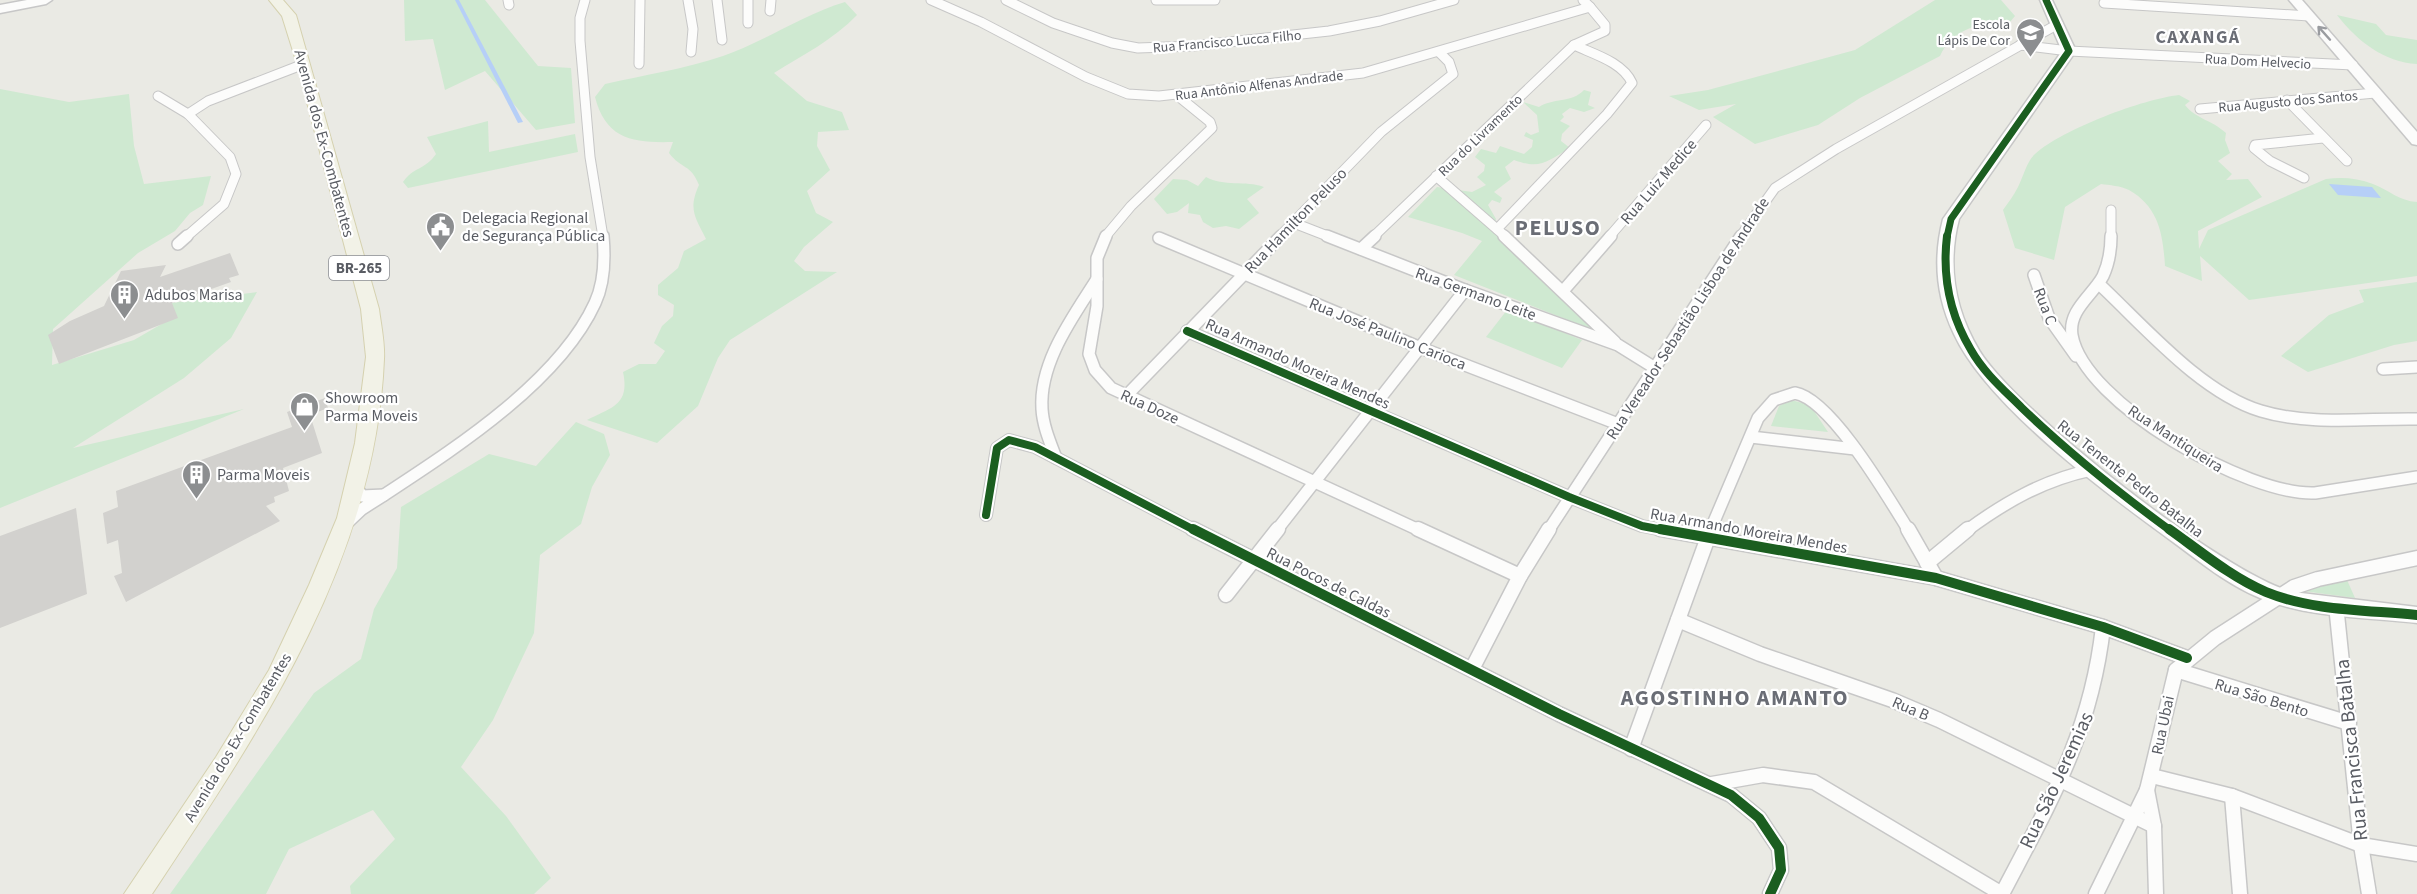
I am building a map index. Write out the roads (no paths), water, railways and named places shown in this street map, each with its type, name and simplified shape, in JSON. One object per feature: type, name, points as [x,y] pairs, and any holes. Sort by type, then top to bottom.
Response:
[{"type":"main road","name":"Avenida dos Ex-Combatentes","points":[[137,894],[224,765],[277,676],[320,585],[344,526],[357,486],[373,387],[375,337],[370,309],[304,64],[293,9],[276,0]]},
{"type":"street","points":[[0,9],[46,0]]},
{"type":"street","points":[[344,526],[362,508],[436,460],[536,380],[585,324],[599,297],[604,270],[602,238],[591,163],[579,23],[585,0]]},
{"type":"street","points":[[639,64],[640,0]]},
{"type":"street","points":[[688,0],[693,29],[691,52]]},
{"type":"street","points":[[717,0],[722,40]]},
{"type":"street","points":[[748,0],[748,23]]},
{"type":"street","points":[[770,11],[771,0]]},
{"type":"street","name":"Rua Antônio Alfenas Andrade","points":[[931,0],[981,22],[1055,62],[1114,88],[1144,96],[1178,96],[1363,73],[1439,52],[1586,4]]},
{"type":"street","name":"Rua Francisco Lucca Filho","points":[[1006,0],[1053,23],[1112,43],[1138,48],[1193,46],[1329,31],[1380,21],[1454,0]]},
{"type":"street","points":[[1156,0],[1215,0]]},
{"type":"street","points":[[2046,0],[2069,51]]},
{"type":"street","points":[[2295,0],[2417,141]]},
{"type":"street","points":[[2104,3],[2309,16]]},
{"type":"street","name":"Rua do Livramento","points":[[1361,249],[1574,45],[1605,31],[1605,26],[1586,4]]},
{"type":"street","name":"Rua Vereador Sebastião Lisboa de Andrade","points":[[1472,669],[1520,576],[1569,497],[1655,368],[1750,218],[1775,188],[1836,149],[2058,24]]},
{"type":"street","points":[[1497,229],[1607,114],[1632,83],[1628,74],[1618,67],[1574,45]]},
{"type":"street","name":"Rua Dom Helvecio","points":[[2020,45],[2069,51],[2353,65]]},
{"type":"street","name":"Rua Tenente Pedro Batalha","points":[[2069,51],[1952,219],[1945,239],[1944,268],[1949,300],[1960,332],[1971,352],[2030,416],[2091,470],[2214,561],[2277,596]]},
{"type":"street","name":"Rua Hamilton Peluso","points":[[1127,395],[1381,132],[1453,74],[1449,62],[1439,52]]},
{"type":"street","points":[[188,114],[208,101],[304,64]]},
{"type":"street","name":"Rua Augusto dos Santos","points":[[2200,109],[2375,93]]},
{"type":"street","points":[[158,96],[188,114],[230,157],[236,174],[224,204],[178,244]]},
{"type":"street","name":"Rua Doze","points":[[1178,96],[1210,122],[1212,128],[1177,160],[1109,230],[1099,248],[1096,279],[1098,305],[1089,343],[1089,361],[1095,374],[1111,388],[1316,480],[1520,576]]},
{"type":"street","points":[[2287,100],[2347,161]]},
{"type":"street","name":"Rua Luiz Medice","points":[[1563,291],[1706,125]]},
{"type":"street","points":[[2304,178],[2260,154],[2254,147],[2255,145],[2323,138]]},
{"type":"street","points":[[1436,176],[1497,229],[1618,345]]},
{"type":"street","points":[[2111,210],[2109,259],[2099,284],[2204,379],[2243,404],[2282,414],[2417,419]]},
{"type":"street","name":"Rua Germano Leite","points":[[1294,223],[1465,290],[1618,345],[1655,368]]},
{"type":"street","name":"Rua José Paulino Carioca","points":[[1159,238],[1421,348],[1618,424]]},
{"type":"street","name":"Rua C","points":[[2034,275],[2050,324],[2083,363]]},
{"type":"street","points":[[1056,458],[1042,405],[1046,378],[1058,344],[1096,279]]},
{"type":"street","name":"Rua Mantiqueira","points":[[2099,284],[2080,304],[2071,321],[2072,338],[2083,363],[2131,411],[2215,466],[2245,480],[2275,490],[2299,494],[2417,477]]},
{"type":"street","points":[[1226,595],[1465,290]]},
{"type":"street","name":"Rua Armando Moreira Mendes","points":[[1187,331],[1569,497],[1642,526],[1935,578],[2103,627],[2187,658]]},
{"type":"street","points":[[2383,369],[2417,367]]},
{"type":"street","points":[[1631,749],[1707,538],[1761,413],[1772,401],[1794,393],[1812,398],[1823,408],[1855,449],[1935,578]]},
{"type":"street","points":[[1751,437],[1855,449]]},
{"type":"street","name":"Rua Pocos de Caldas","points":[[986,515],[994,456],[1002,443],[1009,440],[1024,442],[1253,560],[1631,749],[1712,784],[1748,807],[1778,843],[1783,862],[1780,878],[1770,894]]},
{"type":"street","points":[[1927,563],[1997,508],[2031,488],[2052,479],[2091,470]]},
{"type":"street","points":[[357,486],[362,496],[384,495]]},
{"type":"street","name":"Rua Ubai","points":[[2096,894],[2135,818],[2150,783],[2176,670],[2187,658],[2277,596],[2318,579],[2417,558]]},
{"type":"street","points":[[2277,596],[2417,615]]},
{"type":"street","name":"Rua Francisca Batalha","points":[[2336,605],[2361,845],[2369,894]]},
{"type":"street","name":"Rua B","points":[[1678,620],[1798,669],[1892,700],[2154,826]]},
{"type":"street","name":"Rua São Jeremias","points":[[2002,894],[2061,780],[2090,709],[2098,675],[2103,627]]},
{"type":"street","name":"Rua São Bento","points":[[2176,670],[2349,723]]},
{"type":"street","points":[[1712,784],[1754,774],[1784,775],[1814,782],[2002,894]]},
{"type":"street","points":[[2156,894],[2150,783],[2232,796],[2361,845],[2417,854]]},
{"type":"street","points":[[2232,796],[2241,894]]},
{"type":"water","points":[[455,0],[459,0],[523,122],[518,123]]},
{"type":"water","points":[[2329,184],[2372,187],[2381,198],[2338,195]]},
{"type":"place","name":"Escola Lápis De Cor","points":[[2031,58]]},
{"type":"place","name":"Delegacia Regional de Segurança Pública","points":[[441,252]]},
{"type":"place","name":"Adubos Marisa","points":[[124,320]]},
{"type":"place","name":"Showroom Parma Moveis","points":[[304,432]]},
{"type":"place","name":"Parma Moveis","points":[[196,500]]},
{"type":"district","name":"CAXANGÁ","points":[[2198,37]]},
{"type":"district","name":"PELUSO","points":[[1558,227]]},
{"type":"district","name":"AGOSTINHO AMANTO","points":[[1735,697]]}]
